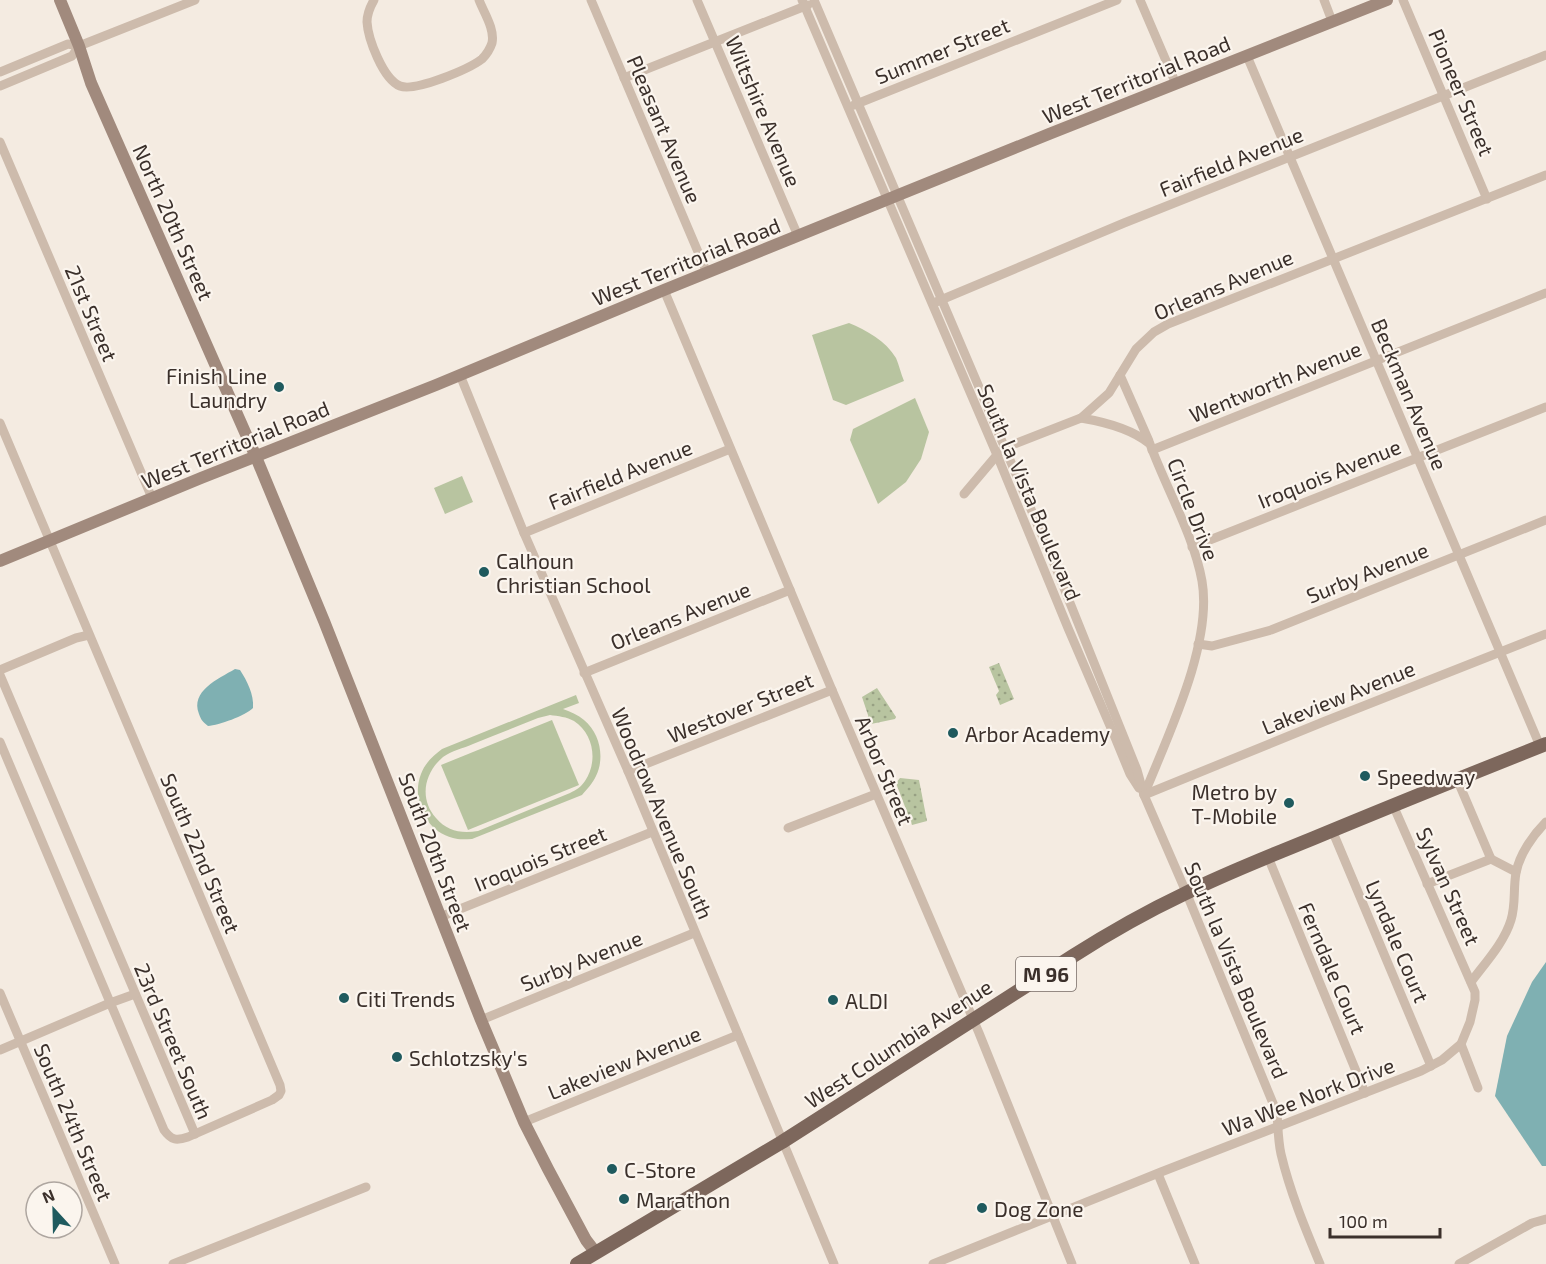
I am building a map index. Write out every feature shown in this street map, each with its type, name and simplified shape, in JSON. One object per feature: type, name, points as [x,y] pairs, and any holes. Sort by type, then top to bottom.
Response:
[{"type":"main road","name":"West Columbia Avenue","points":[[577,1264],[782,1142],[1107,934],[1186,892],[1393,805],[1545,745]]},
{"type":"street","name":"North 20th Street","points":[[60,0],[91,83],[256,458]]},
{"type":"street","points":[[0,72],[68,44],[79,46],[195,0]]},
{"type":"street","points":[[374,0],[367,22],[369,35],[385,72],[400,86],[407,87],[431,82],[473,64],[488,53],[493,37],[478,0]]},
{"type":"street","name":"Pleasant Avenue","points":[[591,0],[707,273]]},
{"type":"street","name":"Wiltshire Avenue","points":[[697,0],[798,236]]},
{"type":"street","name":"Summer Street","points":[[848,108],[1117,0]]},
{"type":"street","points":[[1140,0],[1176,84]]},
{"type":"street","points":[[1323,0],[1332,21]]},
{"type":"street","name":"West Territorial Road","points":[[0,561],[664,290],[1387,0]]},
{"type":"street","name":"Pioneer Street","points":[[1404,0],[1487,199]]},
{"type":"street","points":[[624,78],[803,3],[815,1],[858,103],[892,198]]},
{"type":"street","points":[[803,3],[848,108],[892,198]]},
{"type":"street","points":[[0,86],[72,56],[79,46]]},
{"type":"street","name":"Beckman Avenue","points":[[1247,56],[1500,652],[1545,745]]},
{"type":"street","name":"Fairfield Avenue","points":[[932,305],[941,299],[1124,223],[1546,56]]},
{"type":"street","name":"21st Street","points":[[0,142],[152,498]]},
{"type":"street","name":"Orleans Avenue","points":[[964,494],[1001,451],[1082,418],[1109,393],[1136,348],[1154,332],[1168,324],[1546,175]]},
{"type":"street","name":"South la Vista Boulevard","points":[[892,198],[941,299],[1068,628],[1130,774],[1144,795],[1186,892],[1277,1113],[1280,1152],[1302,1221],[1320,1264]]},
{"type":"street","name":"South la Vista Boulevard","points":[[892,198],[932,305],[1001,451]]},
{"type":"street","name":"Arbor Street","points":[[664,290],[973,1021],[1072,1264]]},
{"type":"street","name":"Wentworth Avenue","points":[[1151,447],[1546,293]]},
{"type":"street","name":"Woodrow Avenue South","points":[[460,375],[524,533],[628,771],[834,1264]]},
{"type":"street","points":[[1120,375],[1151,447]]},
{"type":"street","name":"Iroquois Avenue","points":[[1192,547],[1546,407]]},
{"type":"street","name":"Circle Drive","points":[[1082,418],[1123,429],[1144,439],[1151,447],[1192,547],[1202,582],[1204,611],[1191,674],[1144,795]]},
{"type":"street","name":"South 22nd Street","points":[[0,423],[280,1085],[279,1095],[272,1100],[195,1134]]},
{"type":"street","name":"Fairfield Avenue","points":[[524,533],[730,449]]},
{"type":"street","name":"South 20th Street","points":[[256,458],[524,1122],[586,1240],[596,1253]]},
{"type":"street","name":"Surby Avenue","points":[[1198,644],[1212,646],[1271,630],[1546,520]]},
{"type":"street","name":"Orleans Avenue","points":[[584,673],[790,590]]},
{"type":"street","points":[[0,672],[88,634]]},
{"type":"street","name":"Lakeview Avenue","points":[[1144,795],[1546,634]]},
{"type":"street","name":"23rd Street South","points":[[0,672],[195,1134],[182,1139],[174,1139],[169,1137],[164,1130],[0,742]]},
{"type":"street","name":"Westover Street","points":[[628,771],[832,690]]},
{"type":"street","points":[[1457,779],[1491,859],[1516,872]]},
{"type":"street","points":[[788,828],[876,794]]},
{"type":"street","name":"Sylvan Street","points":[[1393,805],[1471,982]]},
{"type":"street","points":[[1478,1088],[1461,1044],[1467,1033],[1475,1000],[1471,982],[1498,946],[1511,921],[1515,905],[1516,872],[1528,845],[1546,822]]},
{"type":"street","name":"Lyndale Court","points":[[1332,830],[1431,1066]]},
{"type":"street","name":"Iroquois Street","points":[[440,917],[652,832]]},
{"type":"street","name":"Ferndale Court","points":[[1268,857],[1365,1093]]},
{"type":"street","points":[[1427,884],[1491,859]]},
{"type":"street","name":"Surby Avenue","points":[[481,1020],[694,933]]},
{"type":"street","name":"South 24th Street","points":[[0,993],[115,1264]]},
{"type":"street","points":[[0,1050],[135,994]]},
{"type":"street","name":"Lakeview Avenue","points":[[524,1122],[738,1035]]},
{"type":"street","name":"Wa Wee Nork Drive","points":[[933,1264],[1158,1173],[1421,1071],[1442,1060],[1461,1044]]},
{"type":"street","points":[[1158,1173],[1194,1264]]},
{"type":"street","points":[[173,1264],[366,1187]]},
{"type":"street","points":[[1459,1264],[1546,1218]]},
{"type":"green space","points":[[849,323],[869,333],[887,346],[896,358],[904,381],[846,405],[833,400],[812,335]]},
{"type":"green space","points":[[915,398],[929,432],[921,459],[906,482],[878,504],[850,440],[853,429]]},
{"type":"green space","points":[[462,476],[473,502],[445,514],[434,488]]},
{"type":"green space","points":[[999,663],[1014,699],[1000,705],[996,695],[999,691],[989,667]]},
{"type":"green space","points":[[877,688],[896,717],[871,724],[862,697]]},
{"type":"green space","points":[[576,695],[579,703],[563,709],[584,720],[594,732],[599,746],[600,761],[595,779],[582,795],[472,839],[460,839],[443,835],[428,822],[418,794],[418,784],[425,766],[442,749]],"holes":[[[550,715],[574,721],[586,733],[590,741],[592,765],[580,787],[478,831],[455,830],[445,826],[436,818],[427,803],[426,786],[432,771],[443,757]]]},
{"type":"green space","points":[[552,720],[579,785],[468,830],[441,765]]},
{"type":"green space","points":[[900,778],[919,780],[927,821],[912,825],[896,783]]},
{"type":"water","points":[[235,669],[240,670],[247,683],[253,708],[232,720],[208,726],[199,714],[198,699],[207,687]]},
{"type":"water","points":[[1546,962],[1546,1166],[1542,1166],[1495,1096],[1507,1036],[1532,982]]},
{"type":"place","name":"Finish Line Laundry","points":[[279,387]]},
{"type":"place","name":"Calhoun Christian School","points":[[484,572]]},
{"type":"place","name":"Arbor Academy","points":[[953,733]]},
{"type":"place","name":"Speedway","points":[[1365,776]]},
{"type":"place","name":"Metro by T-Mobile","points":[[1289,803]]},
{"type":"place","name":"Citi Trends","points":[[344,998]]},
{"type":"place","name":"ALDI","points":[[833,1000]]},
{"type":"place","name":"Schlotzsky's","points":[[397,1057]]},
{"type":"place","name":"C-Store","points":[[612,1169]]},
{"type":"place","name":"Marathon","points":[[624,1199]]},
{"type":"place","name":"Dog Zone","points":[[982,1208]]}]
